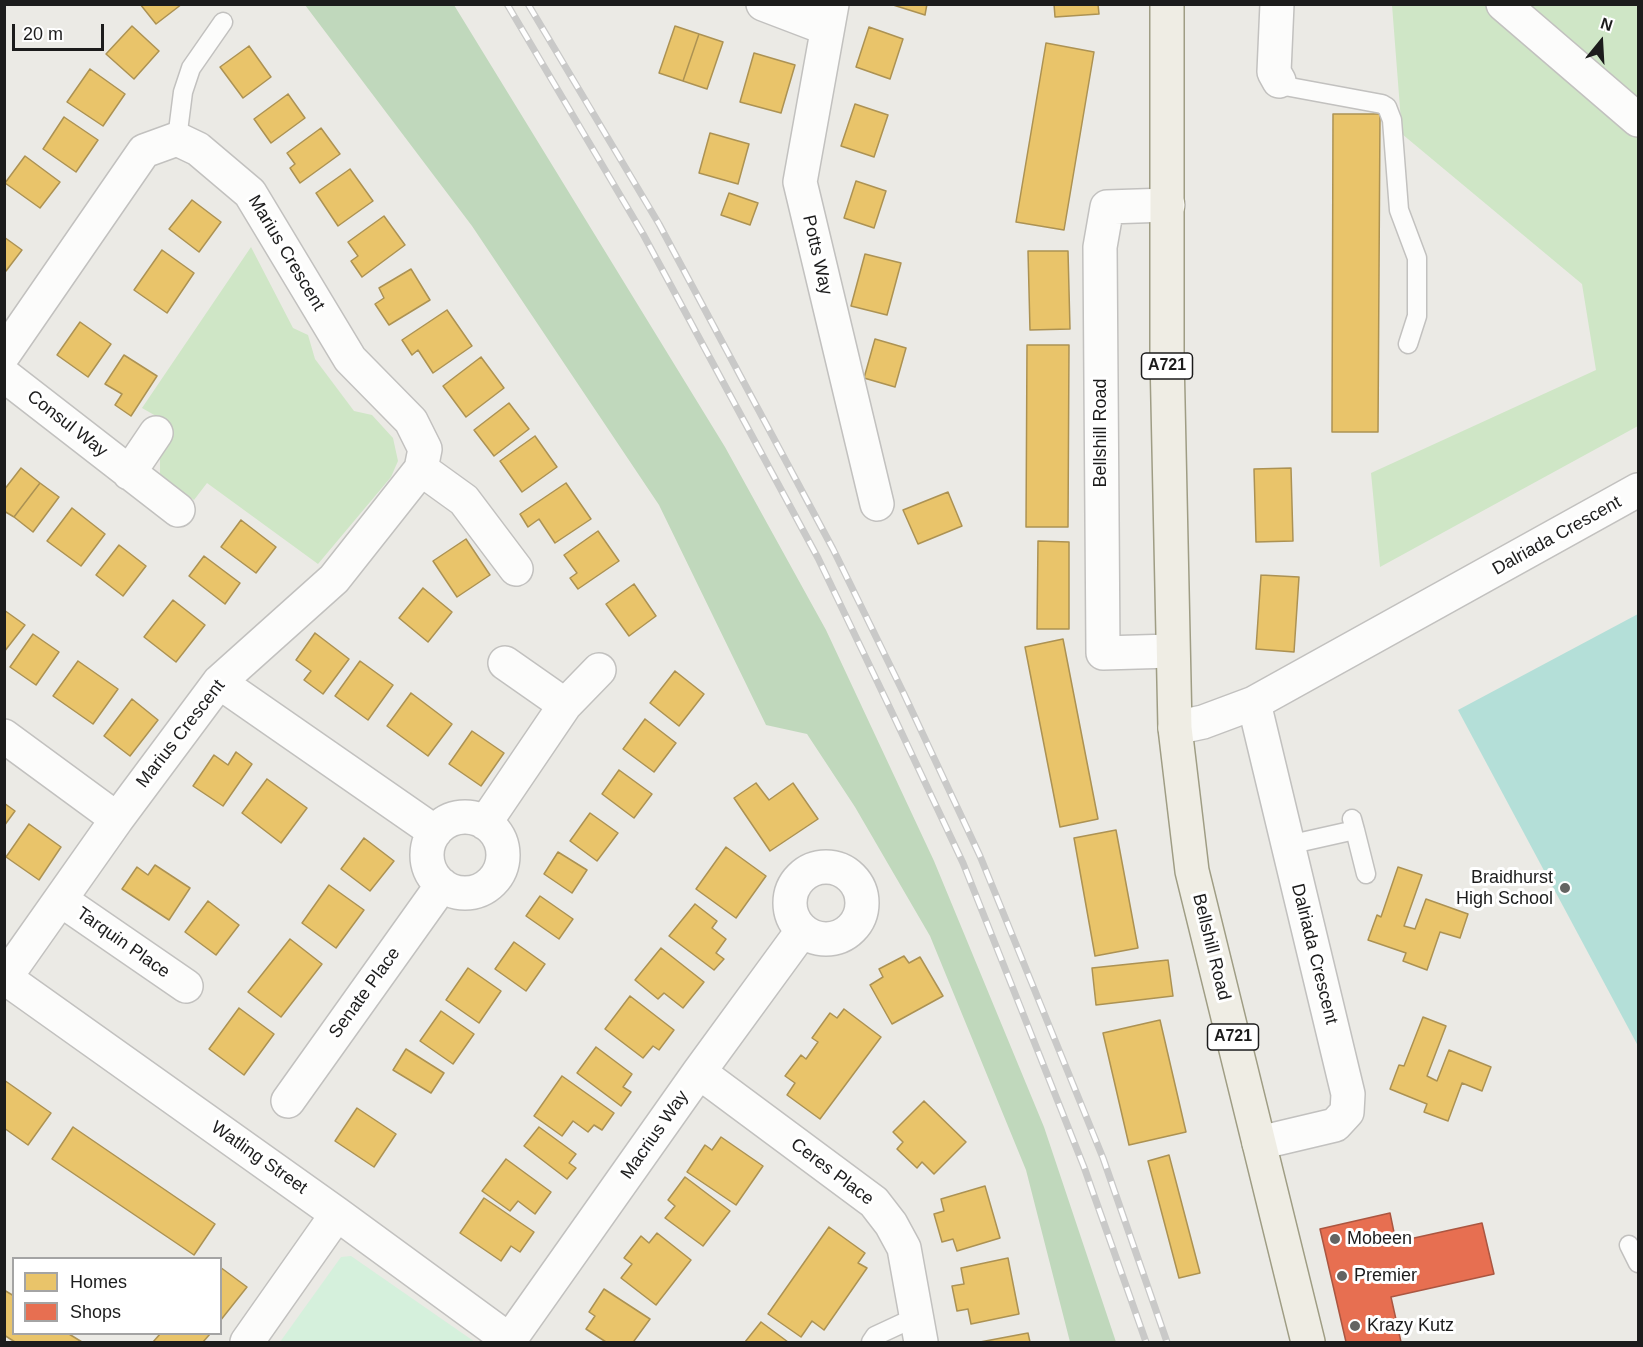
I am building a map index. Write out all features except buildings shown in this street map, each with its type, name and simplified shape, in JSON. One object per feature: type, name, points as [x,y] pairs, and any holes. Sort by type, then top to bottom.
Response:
[{"type":"main road","name":"Bellshill Road","points":[[1167,4],[1167,356],[1175,728],[1192,871],[1308,1342]]},
{"type":"street","points":[[763,4],[829,16]]},
{"type":"street","points":[[1277,4],[1274,72],[1279,81]]},
{"type":"street","points":[[1503,4],[1632,102]]},
{"type":"street","name":"Potts Way","points":[[829,16],[800,182],[877,504]]},
{"type":"street","points":[[4,354],[144,151],[177,139]]},
{"type":"street","name":"Marius Crescent","points":[[5,978],[117,819],[219,682],[334,579],[421,469],[425,449],[411,420],[350,359],[250,193],[198,149],[177,139]]},
{"type":"street","name":"Bellshill Road","points":[[1168,206],[1107,207],[1101,227],[1103,653],[1172,651]]},
{"type":"street","name":"Consul Way","points":[[4,375],[178,510]]},
{"type":"street","points":[[129,473],[156,433]]},
{"type":"street","points":[[421,469],[464,500],[516,569]]},
{"type":"street","name":"Dalriada Crescent","points":[[1175,728],[1203,722],[1254,703],[1638,490]]},
{"type":"street","points":[[505,663],[565,705]]},
{"type":"street","points":[[485,823],[565,705],[599,669]]},
{"type":"street","points":[[219,682],[435,832]]},
{"type":"street","name":"Dalriada Crescent","points":[[1254,703],[1348,1094],[1347,1112],[1335,1125],[1259,1143]]},
{"type":"street","points":[[4,736],[117,819]]},
{"type":"street","points":[[464,817],[485,823],[495,831],[503,853],[497,877],[488,886],[465,893],[453,891],[442,885],[428,866],[427,854],[435,832],[443,824],[464,817]]},
{"type":"street","name":"Senate Place","points":[[288,1101],[442,885]]},
{"type":"street","name":"Tarquin Place","points":[[61,900],[186,986]]},
{"type":"street","name":"Macrius Way","points":[[510,1342],[699,1072],[802,931]]},
{"type":"street","name":"Watling Street","points":[[5,978],[337,1214],[510,1342]]},
{"type":"street","name":"Ceres Place","points":[[699,1072],[874,1202],[891,1224],[904,1248],[920,1329]]},
{"type":"street","points":[[247,1342],[337,1214]]},
{"type":"lane","points":[[177,139],[183,92],[191,68],[223,22]]},
{"type":"lane","points":[[1279,81],[1290,87],[1382,104],[1390,112],[1400,210],[1417,258],[1417,316],[1408,344]]},
{"type":"lane","points":[[1288,845],[1354,824],[1366,874]]},
{"type":"lane","points":[[1629,1245],[1638,1263]]},
{"type":"lane","points":[[871,1342],[876,1336],[920,1329]]},
{"type":"green space","points":[[305,5],[454,5],[725,447],[826,630],[934,861],[1044,1127],[1116,1342],[1070,1342],[1026,1170],[930,936],[855,807],[807,734],[766,725],[659,505],[472,226]]},
{"type":"green space","points":[[1392,5],[1638,5],[1638,426],[1380,567],[1371,473],[1596,370],[1582,284],[1402,134]]},
{"type":"green space","points":[[251,247],[293,328],[308,335],[315,359],[354,411],[372,415],[393,438],[398,461],[391,477],[318,564],[207,483],[194,500],[160,475],[160,451],[170,424],[142,408]]},
{"type":"green space","points":[[351,1256],[475,1342],[280,1342],[341,1257]]},
{"type":"shaded area","points":[[1638,614],[1638,1046],[1458,710]]},
{"type":"railway","points":[[507,4],[643,234],[818,558],[888,704],[963,863],[1084,1167],[1146,1342]]},
{"type":"railway","points":[[528,4],[659,224],[833,549],[904,694],[980,856],[1103,1158],[1167,1342]]},
{"type":"place","name":"Braidhurst High School","points":[[1565,888]]},
{"type":"place","name":"Mobeen","points":[[1335,1239]]},
{"type":"place","name":"Premier","points":[[1342,1276]]},
{"type":"place","name":"Krazy Kutz","points":[[1355,1326]]}]
